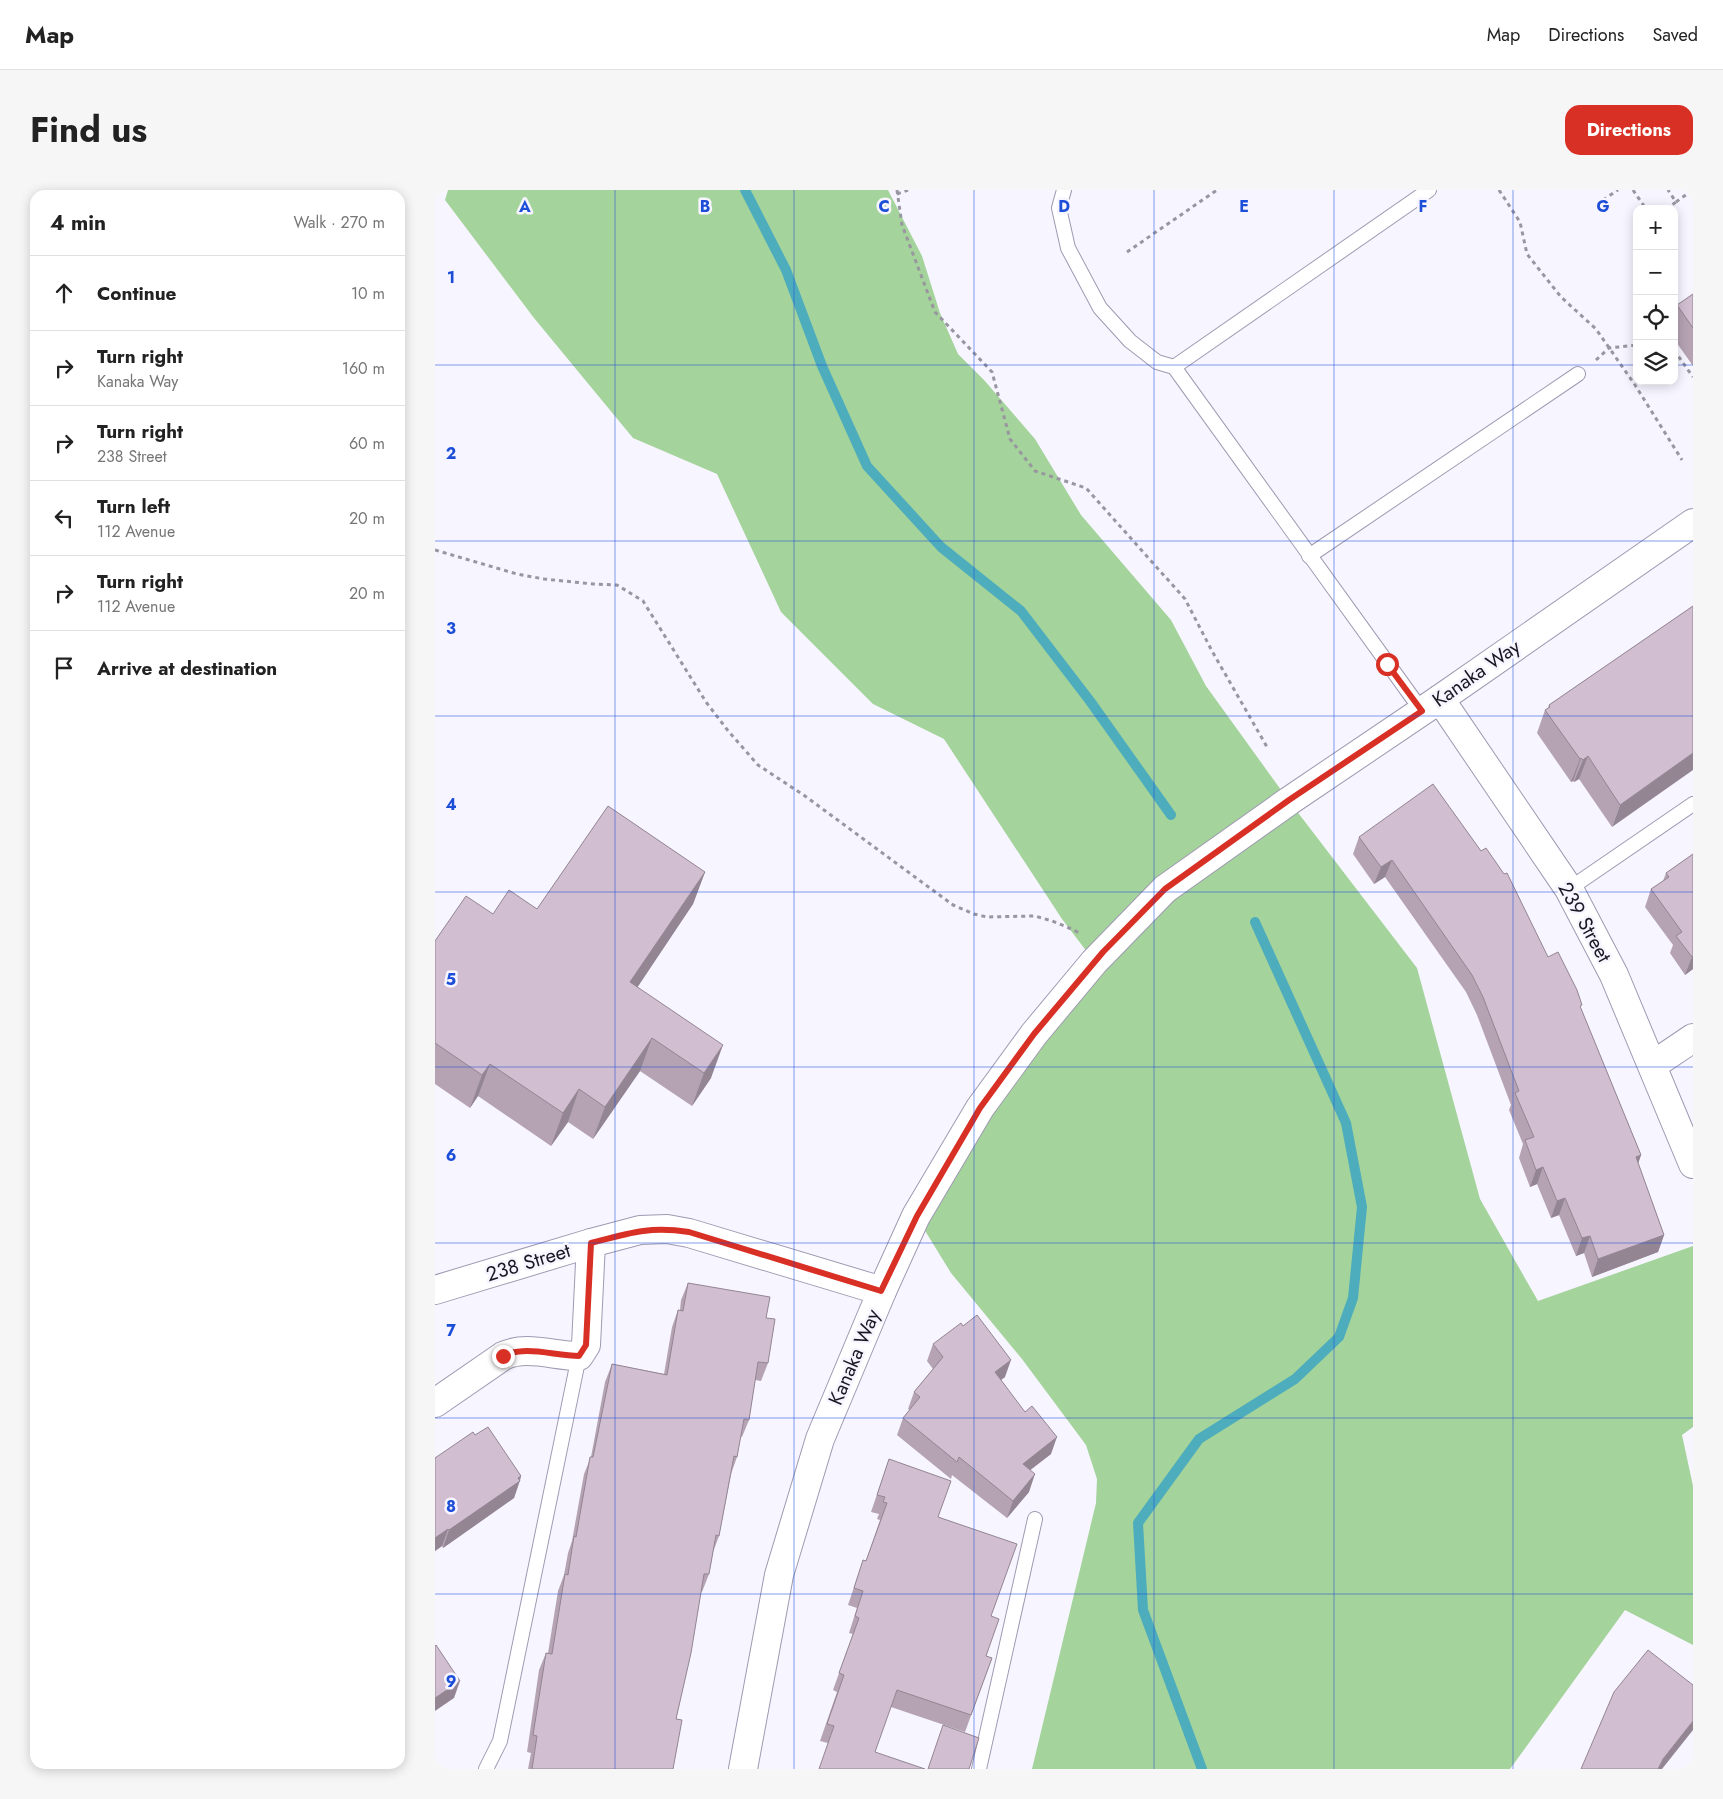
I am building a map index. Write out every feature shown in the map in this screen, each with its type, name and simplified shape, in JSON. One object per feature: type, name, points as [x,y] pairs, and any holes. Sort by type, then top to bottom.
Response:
[{"type":"main road","name":"Kanaka Way","points":[[743,1769],[779,1575],[820,1439],[881,1291],[917,1216],[980,1108],[1034,1034],[1103,952],[1165,889],[1289,800],[1431,705],[1693,523]]},
{"type":"main road","name":"239 Street","points":[[1431,705],[1569,889],[1614,974],[1693,1164]]},
{"type":"main road","points":[[1653,1065],[1693,1038]]},
{"type":"main road","name":"238 Street","points":[[435,1290],[640,1230],[667,1229],[689,1232],[881,1291]]},
{"type":"main road","points":[[435,1402],[503,1356],[512,1352],[524,1351],[579,1356],[586,1345],[591,1243]]},
{"type":"lane","points":[[1064,190],[1059,208],[1068,248],[1100,308],[1130,341],[1157,362],[1175,367],[1309,556],[1431,705]]},
{"type":"lane","points":[[1175,367],[1429,190]]},
{"type":"lane","points":[[1309,556],[1578,374]]},
{"type":"lane","points":[[1569,889],[1693,804]]},
{"type":"lane","points":[[486,1769],[500,1741],[579,1356]]},
{"type":"lane","points":[[979,1769],[1035,1519]]},
{"type":"path","points":[[908,190],[897,192],[902,225],[935,312],[992,372],[1010,439],[1035,471],[1086,488],[1185,599],[1212,652],[1267,747]]},
{"type":"path","points":[[1127,252],[1217,190]]},
{"type":"path","points":[[1499,190],[1520,222],[1527,254],[1561,297],[1596,329],[1635,385],[1682,460]]},
{"type":"path","points":[[1603,200],[1617,190]]},
{"type":"path","points":[[1633,190],[1643,205]]},
{"type":"path","points":[[1668,190],[1676,202]]},
{"type":"path","points":[[1672,205],[1687,194],[1693,193]]},
{"type":"path","points":[[1578,374],[1609,348],[1633,345]]},
{"type":"path","points":[[1678,356],[1693,377]]},
{"type":"path","points":[[435,550],[517,574],[593,584],[617,585],[643,601],[706,702],[758,765],[805,796],[953,905],[987,917],[1035,916],[1052,921],[1074,930],[1103,952]]},
{"type":"green space","points":[[448,190],[888,190],[922,256],[940,313],[958,354],[984,380],[1035,439],[1081,515],[1171,620],[1206,686],[1289,801],[1417,968],[1480,1199],[1538,1301],[1693,1246],[1693,1427],[1682,1435],[1693,1486],[1693,1645],[1625,1610],[1510,1769],[1032,1769],[1096,1503],[1097,1479],[1086,1445],[1022,1359],[951,1273],[916,1216],[1094,961],[1062,919],[944,739],[873,704],[781,612],[717,474],[633,438],[534,318],[445,200]]},
{"type":"building","points":[[1693,294],[1693,328],[1678,306],[1678,304]]},
{"type":"building","points":[[1693,606],[1693,753],[1620,805],[1588,756],[1583,760],[1580,759],[1545,710],[1550,707],[1549,705]]},
{"type":"building","points":[[1433,784],[1481,851],[1486,848],[1504,874],[1507,873],[1548,957],[1558,952],[1577,990],[1582,1005],[1580,1006],[1641,1155],[1636,1157],[1664,1235],[1598,1259],[1590,1236],[1582,1238],[1565,1198],[1557,1201],[1543,1167],[1536,1170],[1525,1140],[1534,1137],[1515,1093],[1519,1091],[1483,997],[1472,975],[1392,860],[1381,867],[1359,837]]},
{"type":"building","points":[[608,806],[705,872],[630,982],[723,1045],[704,1073],[652,1038],[605,1107],[579,1089],[563,1113],[490,1064],[482,1075],[435,1043],[435,941],[466,896],[493,914],[509,890],[537,909]]},
{"type":"building","points":[[1693,854],[1692,957],[1676,936],[1682,932],[1651,889],[1669,877],[1666,873]]},
{"type":"building","points":[[688,1283],[770,1297],[766,1318],[775,1319],[768,1363],[758,1362],[749,1420],[744,1419],[737,1457],[734,1456],[719,1536],[716,1535],[709,1574],[704,1574],[691,1653],[676,1719],[682,1720],[673,1769],[532,1769],[537,1736],[533,1735],[546,1653],[552,1654],[565,1574],[568,1575],[590,1457],[593,1457],[612,1364],[667,1375],[678,1310],[683,1311]]},
{"type":"building","points":[[977,1315],[1011,1360],[995,1372],[1025,1412],[1032,1406],[1057,1437],[1023,1464],[1035,1474],[1013,1501],[959,1457],[957,1462],[903,1418],[920,1397],[914,1392],[943,1357],[933,1344],[961,1323],[963,1326]]},
{"type":"building","points":[[488,1427],[521,1476],[518,1478],[520,1481],[435,1538],[435,1458],[473,1432],[475,1435]]},
{"type":"building","points":[[889,1459],[951,1481],[938,1517],[1017,1544],[991,1616],[999,1619],[986,1656],[992,1658],[971,1715],[897,1690],[875,1752],[925,1769],[819,1769],[834,1726],[827,1724],[844,1675],[839,1673],[859,1618],[855,1616],[863,1591],[854,1588],[863,1560],[866,1561],[887,1503],[883,1502],[885,1497],[877,1495]]},
{"type":"building","points":[[435,1646],[460,1681],[435,1698]]},
{"type":"building","points":[[1648,1650],[1693,1685],[1693,1721],[1663,1759],[1658,1769],[1581,1769],[1614,1692]]},
{"type":"building","points":[[943,1725],[979,1738],[969,1769],[928,1769]]},
{"type":"waterway","points":[[745,190],[786,270],[822,366],[867,466],[941,547],[1021,611],[1090,701],[1171,815]]},
{"type":"waterway","points":[[1202,1769],[1143,1610],[1138,1523],[1199,1439],[1295,1379],[1339,1337],[1353,1298],[1362,1207],[1346,1123],[1255,922]]},
{"type":"route","points":[[503,1356],[512,1352],[524,1351],[579,1356],[586,1345],[591,1243],[640,1230],[667,1229],[689,1232],[881,1291],[917,1216],[980,1108],[1034,1034],[1103,952],[1165,889],[1289,800],[1422,711],[1387,664]]}]
